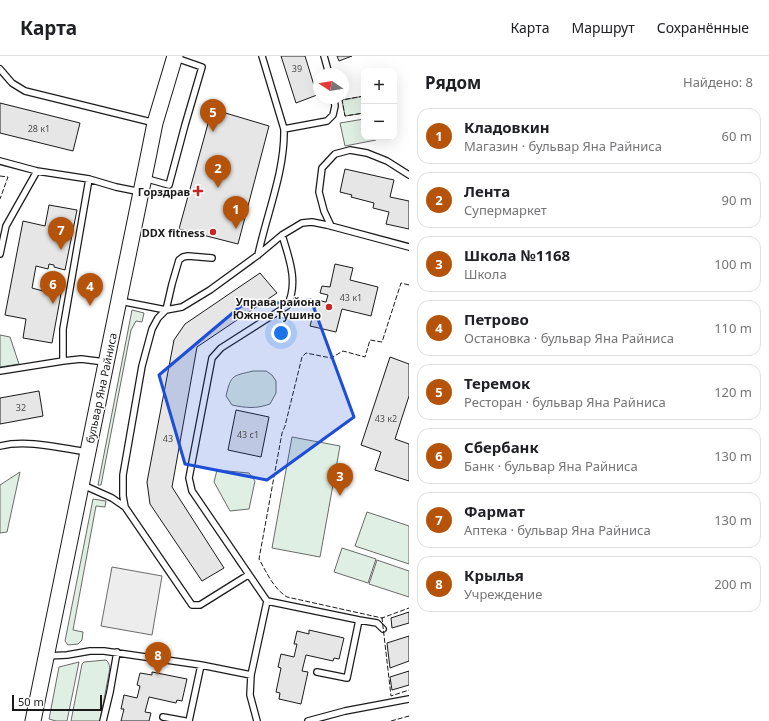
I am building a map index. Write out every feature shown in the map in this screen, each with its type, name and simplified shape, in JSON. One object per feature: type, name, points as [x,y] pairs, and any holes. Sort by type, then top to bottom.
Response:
[{"type":"main road","name":"бульвар Яна Райниса","points":[[33,721],[155,123],[175,57]]},
{"type":"lane","points":[[258,255],[278,174],[284,142],[284,129],[262,56]]},
{"type":"lane","points":[[324,56],[327,68]]},
{"type":"lane","points":[[0,161],[38,171],[89,179],[116,187],[142,185],[169,186],[202,67],[175,57]]},
{"type":"lane","points":[[0,69],[12,83],[25,91],[155,123]]},
{"type":"lane","points":[[284,129],[327,120],[333,115],[335,104]]},
{"type":"lane","points":[[332,226],[324,211],[319,192],[322,168],[335,154],[350,150],[367,153],[387,161],[409,175]]},
{"type":"lane","points":[[0,254],[6,226],[38,171]]},
{"type":"lane","points":[[62,361],[63,329],[89,179]]},
{"type":"lane","points":[[119,300],[166,310],[182,307],[210,290],[258,255],[282,235],[302,223],[312,222],[332,226],[409,246]]},
{"type":"lane","points":[[282,235],[288,253],[293,277],[292,296],[287,306],[221,348],[212,358],[189,478],[192,491],[267,601],[377,623],[383,629]]},
{"type":"lane","points":[[125,507],[123,496],[123,475],[142,366],[152,329],[158,318],[166,310],[179,260],[188,256],[212,258]]},
{"type":"lane","points":[[0,371],[81,359],[106,362]]},
{"type":"lane","points":[[0,446],[12,443],[88,452]]},
{"type":"lane","points":[[81,484],[112,498],[125,507],[192,605],[200,605],[248,575]]},
{"type":"lane","points":[[257,721],[250,695],[251,675],[267,601]]},
{"type":"lane","points":[[317,672],[347,678],[359,620]]},
{"type":"lane","points":[[47,656],[67,655],[90,651],[117,652],[201,665],[251,675]]},
{"type":"lane","points":[[103,721],[117,652]]},
{"type":"lane","points":[[190,721],[201,665]]},
{"type":"lane","points":[[308,721],[345,711],[409,699]]},
{"type":"lane","points":[[164,717],[184,721]]},
{"type":"highlighted area","points":[[311,300],[354,417],[267,480],[185,464],[159,375],[241,306]]},
{"type":"green space","points":[[361,97],[361,113],[345,116],[343,104],[349,104],[349,99]]},
{"type":"green space","points":[[361,120],[361,140],[376,140],[345,146],[340,123]]},
{"type":"green space","points":[[132,310],[144,313],[142,322],[136,321],[131,330],[101,485],[98,485]]},
{"type":"green space","points":[[0,335],[10,337],[19,364],[0,367]]},
{"type":"green space","points":[[253,371],[266,371],[272,375],[276,381],[276,393],[270,404],[251,408],[232,405],[226,396],[231,380],[237,375]]},
{"type":"green space","points":[[292,437],[340,446],[320,557],[272,548]]},
{"type":"green space","points":[[217,470],[249,473],[255,481],[249,509],[230,511],[214,482]]},
{"type":"green space","points":[[20,472],[7,532],[0,533],[0,485]]},
{"type":"green space","points":[[93,499],[106,501],[105,507],[96,506],[73,630],[83,632],[82,640],[78,644],[68,645],[65,641]]},
{"type":"green space","points":[[367,512],[409,526],[409,564],[355,546]]},
{"type":"green space","points":[[342,548],[376,559],[368,583],[334,572]]},
{"type":"green space","points":[[377,560],[409,571],[409,597],[369,584]]},
{"type":"green space","points":[[106,660],[110,669],[100,721],[71,721],[82,664],[84,662]]},
{"type":"green space","points":[[79,662],[67,721],[56,721],[49,719],[59,667]]},
{"type":"shaded area","points":[[112,567],[162,576],[152,635],[101,626]]},
{"type":"building","points":[[281,56],[305,56],[313,82],[313,97],[296,103]]},
{"type":"building","points":[[337,56],[352,56],[339,61]]},
{"type":"building","points":[[0,103],[80,123],[73,151],[0,133]]},
{"type":"building","points":[[212,109],[269,126],[238,244],[179,229]]},
{"type":"building","points":[[345,169],[394,180],[390,197],[409,201],[409,229],[386,224],[389,212],[373,208],[374,203],[351,197],[352,195],[340,192]]},
{"type":"building","points":[[49,205],[77,210],[65,270],[49,264],[48,269],[36,266],[32,288],[43,291],[44,285],[51,286],[52,281],[63,283],[52,343],[23,338],[26,319],[5,315],[23,221],[45,226]]},
{"type":"building","points":[[335,264],[353,268],[350,280],[378,287],[371,316],[342,309],[336,332],[310,326],[317,300],[326,302],[328,295],[320,293],[322,286],[330,287]]},
{"type":"building","points":[[260,273],[277,293],[197,347],[172,487],[224,568],[202,581],[150,504],[147,482],[174,340],[185,324]]},
{"type":"building","points":[[390,357],[409,364],[409,396],[395,439],[409,444],[409,481],[375,470],[381,452],[361,445]]},
{"type":"building","points":[[39,391],[43,416],[0,424],[0,398]]},
{"type":"building","points":[[236,410],[269,417],[261,457],[228,450]]},
{"type":"building","points":[[409,612],[409,623],[392,628],[391,618]]},
{"type":"building","points":[[309,630],[344,638],[339,659],[334,658],[333,661],[306,655],[302,671],[308,672],[301,704],[279,699],[280,693],[276,692],[281,668],[278,667],[281,654],[294,657],[297,644],[294,644],[297,631],[309,634]]},
{"type":"building","points":[[409,636],[409,661],[390,668],[387,643]]},
{"type":"building","points":[[409,671],[409,685],[392,690],[390,677]]},
{"type":"building","points":[[152,672],[187,679],[182,701],[177,700],[176,703],[149,697],[145,712],[151,713],[149,721],[121,721],[124,709],[121,709],[124,695],[137,698],[140,686],[137,685],[140,673],[152,675]]},
{"type":"fence","points":[[361,97],[342,100],[345,116],[361,113]]},
{"type":"fence","points":[[0,176],[8,177],[0,199]]},
{"type":"fence","points":[[409,285],[401,283],[382,342],[370,340],[365,357],[343,351],[331,358],[306,353],[302,357],[282,433],[259,559],[274,585],[287,597],[382,618],[409,608]]},
{"type":"fence","points":[[383,618],[391,696],[409,690]]},
{"type":"fence","points":[[391,721],[409,716]]},
{"type":"place","name":"Теремок","points":[[213,132]]},
{"type":"place","name":"Лента","points":[[218,188]]},
{"type":"place","name":"Горздрав","points":[[198,191]]},
{"type":"place","name":"Кладовкин","points":[[236,229]]},
{"type":"place","name":"DDX fitness","points":[[213,232]]},
{"type":"place","name":"Фармат","points":[[61,250]]},
{"type":"place","name":"Сбербанк","points":[[53,304]]},
{"type":"place","name":"Петрово","points":[[90,306]]},
{"type":"place","name":"Управа района Южное Тушино","points":[[329,307]]},
{"type":"place","name":"Школа №1168","points":[[340,496]]},
{"type":"place","name":"Крылья","points":[[158,675]]}]
